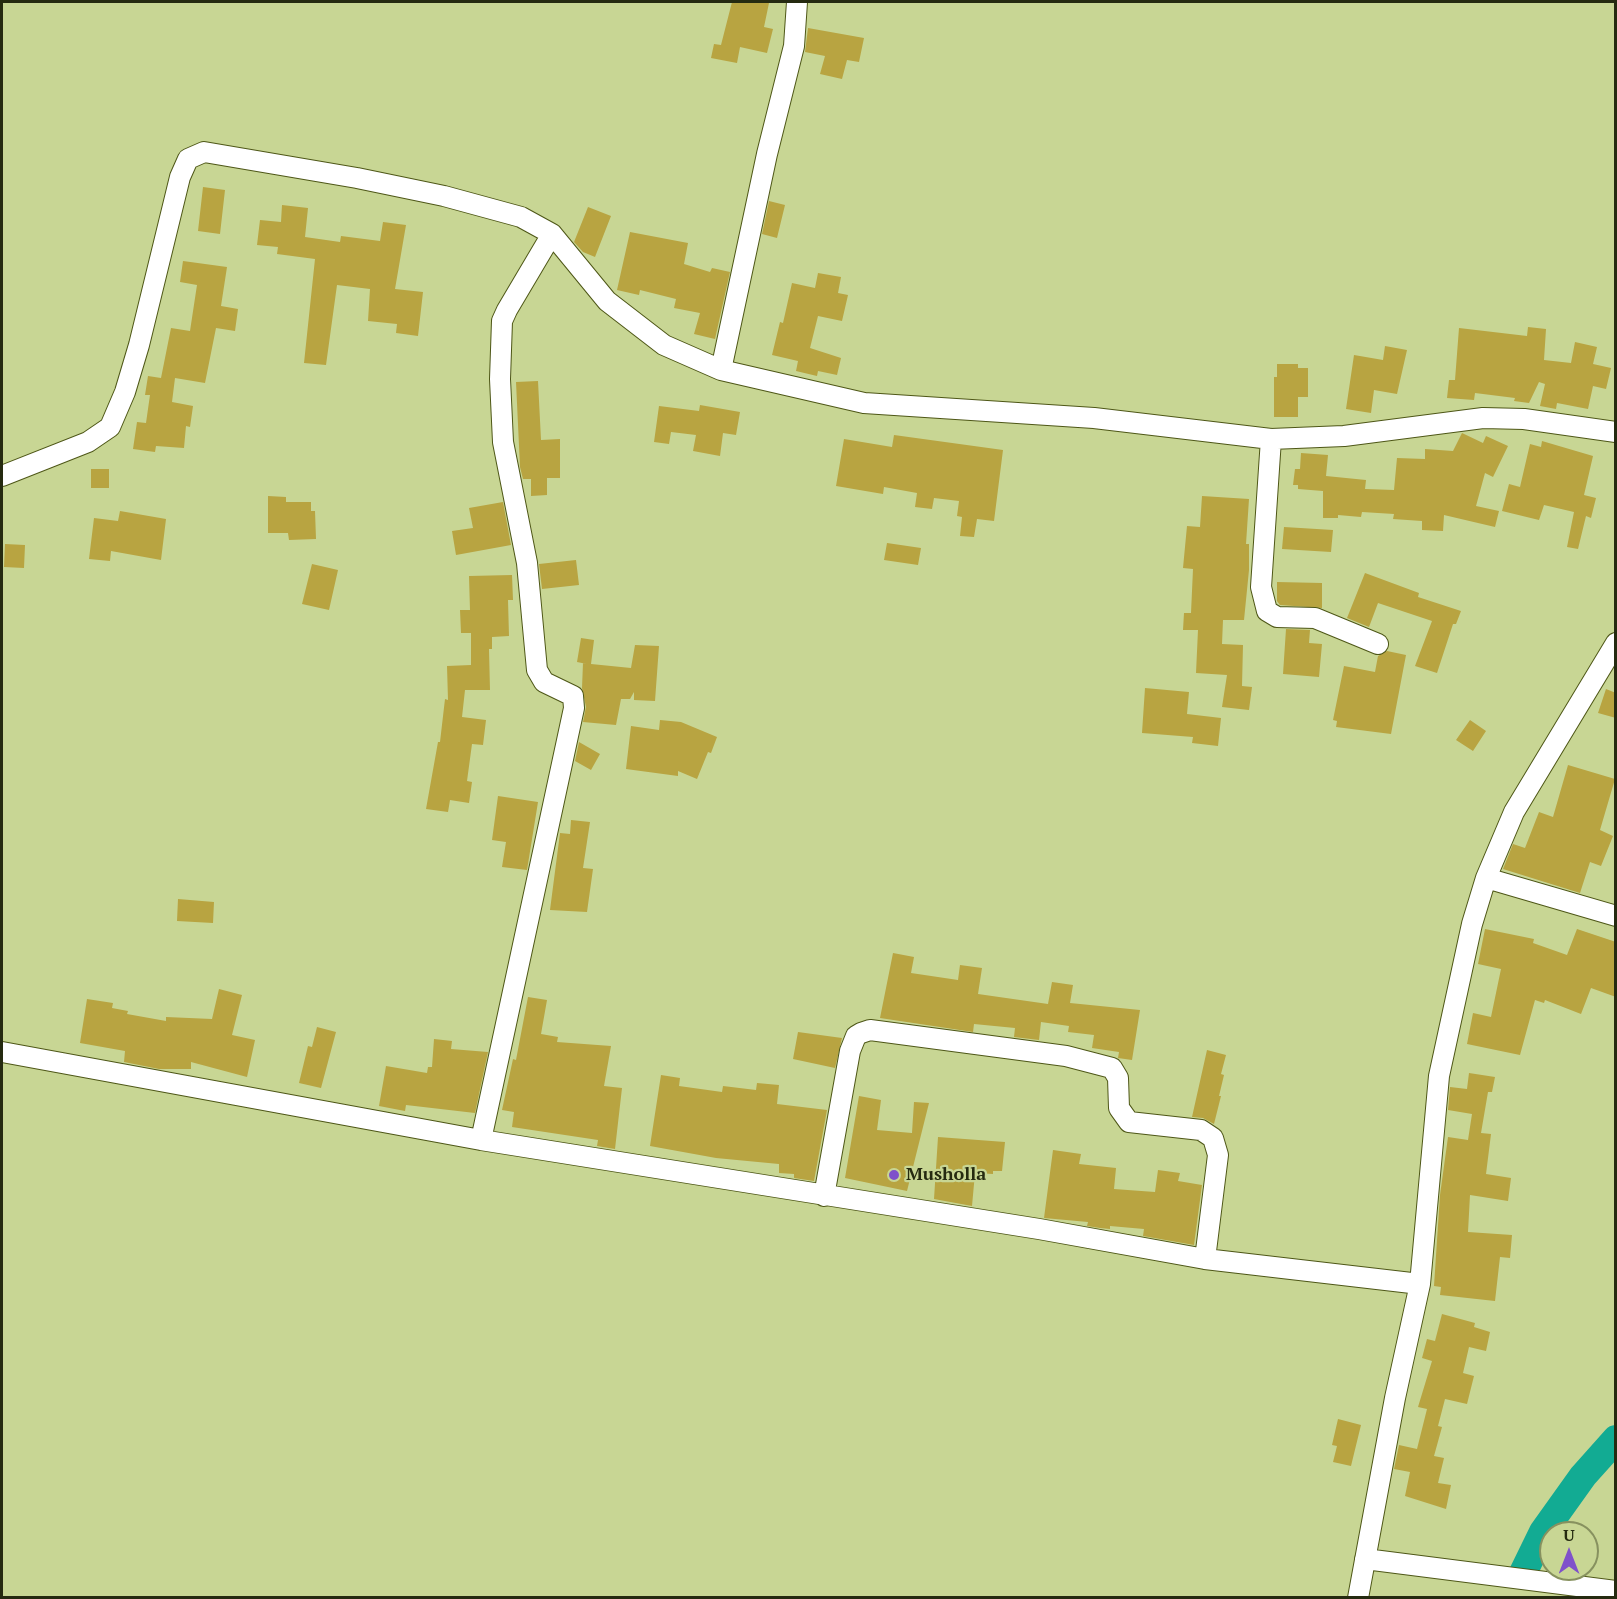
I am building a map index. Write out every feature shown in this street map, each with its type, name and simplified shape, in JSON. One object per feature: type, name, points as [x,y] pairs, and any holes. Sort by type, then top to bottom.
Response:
[{"type":"street","points":[[720,370],[767,154],[794,46],[797,2]]},
{"type":"street","points":[[2,476],[88,441],[110,427],[125,392],[139,345],[180,177],[188,159],[197,153],[215,153],[444,196],[521,217],[552,234],[607,300],[664,345],[720,370],[864,403],[1094,418],[1271,439],[1344,436],[1484,418],[1524,419],[1616,432]]},
{"type":"street","points":[[481,1140],[574,708],[573,696],[543,682],[537,670],[526,563],[503,441],[501,410],[502,321],[552,234]]},
{"type":"street","points":[[1271,439],[1261,587],[1267,611],[1277,617],[1315,618],[1378,644]]},
{"type":"street","points":[[1358,1598],[1395,1398],[1420,1284],[1439,1076],[1472,924],[1486,878],[1514,812],[1616,643]]},
{"type":"street","points":[[1486,878],[1616,915]]},
{"type":"street","points":[[824,1196],[850,1051],[856,1036],[861,1033],[870,1030],[1066,1056],[1112,1068],[1118,1078],[1119,1108],[1129,1122],[1194,1129],[1213,1138],[1218,1155],[1205,1259]]},
{"type":"street","points":[[2,1052],[481,1140],[1205,1259],[1420,1284]]},
{"type":"street","points":[[1365,1559],[1616,1591]]},
{"type":"building","points":[[732,2],[769,3],[764,27],[773,29],[767,53],[740,47],[737,63],[711,58],[714,44],[721,45]]},
{"type":"building","points":[[808,28],[864,38],[859,62],[847,60],[842,79],[820,74],[825,56],[805,52]]},
{"type":"building","points":[[203,187],[225,190],[220,234],[198,231]]},
{"type":"building","points":[[769,201],[785,205],[777,238],[762,234]]},
{"type":"building","points":[[282,205],[308,208],[305,237],[340,242],[341,236],[380,241],[383,222],[406,225],[395,289],[423,292],[418,336],[396,333],[397,324],[368,321],[370,289],[337,285],[326,365],[304,363],[315,259],[277,254],[278,247],[257,245],[260,220],[281,222]]},
{"type":"building","points":[[588,207],[611,216],[595,257],[583,252],[574,242]]},
{"type":"building","points":[[630,232],[688,243],[684,264],[710,272],[712,268],[730,272],[715,339],[694,334],[700,313],[674,308],[676,299],[640,290],[639,295],[617,290]]},
{"type":"building","points":[[183,261],[227,267],[221,306],[238,309],[235,331],[216,328],[205,383],[175,378],[172,402],[193,406],[190,427],[186,426],[184,448],[156,446],[155,452],[133,449],[137,422],[146,423],[150,395],[145,395],[148,376],[161,378],[171,328],[190,331],[197,285],[180,282]]},
{"type":"building","points":[[818,273],[841,277],[838,293],[848,295],[842,321],[818,316],[810,348],[841,358],[837,375],[818,371],[817,376],[796,371],[798,361],[772,355],[780,322],[783,323],[792,283],[815,288]]},
{"type":"building","points":[[1528,327],[1546,329],[1544,360],[1571,363],[1575,342],[1597,347],[1593,364],[1611,368],[1606,389],[1593,386],[1588,409],[1557,403],[1556,409],[1540,406],[1545,384],[1539,382],[1529,403],[1514,401],[1515,398],[1475,393],[1474,400],[1447,398],[1449,380],[1455,380],[1459,328],[1527,336]]},
{"type":"building","points":[[1385,346],[1407,350],[1397,394],[1374,390],[1371,413],[1346,409],[1354,355],[1383,360]]},
{"type":"building","points":[[1277,364],[1298,364],[1298,368],[1308,368],[1308,397],[1298,397],[1298,417],[1274,417],[1274,377],[1277,377]]},
{"type":"building","points":[[538,381],[541,440],[560,439],[560,478],[547,478],[547,495],[531,496],[531,479],[523,479],[520,467],[516,382]]},
{"type":"building","points":[[700,405],[740,412],[736,435],[723,433],[720,456],[693,451],[696,435],[671,432],[669,444],[654,442],[659,406],[699,411]]},
{"type":"building","points":[[1462,433],[1483,443],[1486,436],[1508,446],[1493,477],[1485,473],[1476,506],[1499,511],[1495,527],[1444,515],[1443,531],[1422,530],[1422,521],[1393,519],[1394,514],[1362,512],[1361,517],[1338,515],[1338,518],[1323,518],[1323,491],[1298,489],[1298,485],[1293,485],[1295,469],[1300,469],[1301,453],[1328,455],[1326,476],[1366,480],[1365,489],[1394,490],[1397,458],[1425,459],[1425,449],[1453,451]]},
{"type":"building","points":[[894,435],[1003,450],[994,521],[977,519],[974,537],[960,536],[962,517],[957,516],[959,501],[934,498],[932,509],[915,507],[917,493],[884,487],[883,494],[836,486],[844,439],[892,447]]},
{"type":"building","points":[[1542,441],[1593,456],[1584,495],[1596,498],[1591,518],[1586,516],[1578,549],[1567,547],[1574,512],[1544,505],[1539,520],[1502,511],[1509,484],[1520,487],[1530,444],[1541,447]]},
{"type":"building","points":[[91,469],[109,469],[109,488],[91,488]]},
{"type":"building","points":[[268,496],[286,497],[286,502],[311,502],[311,511],[315,511],[316,539],[289,540],[288,533],[268,533]]},
{"type":"building","points":[[1202,496],[1249,499],[1246,544],[1249,544],[1249,570],[1244,620],[1223,620],[1222,644],[1243,645],[1242,686],[1252,687],[1249,710],[1222,707],[1227,675],[1196,673],[1198,630],[1183,630],[1184,613],[1191,613],[1193,569],[1183,568],[1187,526],[1200,527]]},
{"type":"building","points":[[503,502],[511,545],[456,555],[452,531],[473,528],[469,508]]},
{"type":"building","points":[[120,511],[166,519],[161,560],[111,551],[110,561],[89,559],[94,518],[118,521]]},
{"type":"building","points":[[1284,527],[1333,530],[1331,552],[1282,549]]},
{"type":"building","points":[[887,543],[921,548],[918,565],[884,560]]},
{"type":"building","points":[[5,544],[25,545],[24,568],[4,567]]},
{"type":"building","points":[[576,560],[579,585],[542,589],[539,564]]},
{"type":"building","points":[[312,564],[338,570],[329,610],[302,604]]},
{"type":"building","points":[[1365,573],[1419,593],[1418,597],[1461,611],[1456,624],[1453,624],[1437,673],[1415,666],[1432,621],[1378,603],[1369,627],[1347,618]]},
{"type":"building","points":[[512,575],[513,600],[508,600],[509,636],[492,637],[492,649],[489,649],[490,690],[465,690],[462,717],[486,720],[483,745],[472,744],[467,781],[472,782],[469,803],[450,800],[448,812],[426,809],[438,742],[440,742],[445,699],[448,700],[447,666],[471,665],[471,633],[461,633],[460,610],[470,610],[469,576]]},
{"type":"building","points":[[1277,582],[1322,583],[1322,608],[1280,605],[1277,601]]},
{"type":"building","points":[[1286,629],[1310,630],[1309,643],[1322,644],[1319,677],[1283,674]]},
{"type":"building","points":[[581,638],[594,640],[591,664],[631,668],[635,645],[659,646],[655,701],[634,700],[634,692],[630,699],[621,699],[616,725],[583,722],[586,707],[582,688],[583,663],[577,662]]},
{"type":"building","points":[[1387,651],[1406,655],[1391,734],[1336,727],[1337,721],[1333,720],[1344,666],[1375,672],[1378,656]]},
{"type":"building","points":[[1145,688],[1189,692],[1187,714],[1221,718],[1218,746],[1192,743],[1193,737],[1142,733]]},
{"type":"building","points":[[1606,689],[1616,693],[1616,718],[1598,713]]},
{"type":"building","points":[[660,720],[681,722],[717,737],[697,779],[678,771],[678,776],[626,769],[631,726],[659,730]]},
{"type":"building","points":[[1470,720],[1486,731],[1473,751],[1456,740]]},
{"type":"building","points":[[579,742],[600,754],[591,770],[575,761]]},
{"type":"building","points":[[1568,765],[1615,779],[1600,830],[1613,836],[1601,866],[1590,862],[1580,893],[1503,869],[1513,844],[1525,848],[1539,812],[1553,817]]},
{"type":"building","points":[[498,796],[538,802],[527,870],[502,867],[506,842],[492,840]]},
{"type":"building","points":[[571,820],[590,822],[583,868],[593,869],[587,912],[550,910],[560,833],[570,834]]},
{"type":"building","points":[[178,899],[214,902],[213,923],[177,921]]},
{"type":"building","points":[[1485,929],[1534,939],[1533,943],[1567,955],[1577,929],[1616,942],[1616,997],[1591,988],[1581,1014],[1545,1000],[1544,1003],[1535,1000],[1520,1055],[1467,1044],[1473,1013],[1491,1017],[1501,969],[1478,964]]},
{"type":"building","points":[[893,953],[914,957],[911,973],[958,980],[960,965],[982,968],[978,994],[1048,1004],[1052,982],[1073,985],[1070,1003],[1140,1010],[1132,1060],[1118,1058],[1119,1052],[1092,1048],[1094,1035],[1068,1032],[1069,1026],[1041,1022],[1039,1040],[1014,1037],[1015,1028],[974,1024],[973,1032],[880,1018]]},
{"type":"building","points":[[219,989],[242,995],[232,1035],[255,1040],[247,1077],[191,1062],[191,1069],[159,1069],[124,1062],[125,1051],[80,1043],[87,999],[113,1003],[112,1008],[128,1011],[127,1014],[166,1021],[166,1017],[212,1019]]},
{"type":"building","points":[[528,997],[547,1000],[541,1034],[558,1037],[557,1042],[611,1046],[604,1086],[622,1088],[615,1149],[597,1146],[598,1140],[512,1127],[514,1112],[502,1110],[513,1059],[516,1060]]},
{"type":"building","points":[[317,1027],[336,1032],[321,1088],[299,1083],[308,1046],[312,1047]]},
{"type":"building","points":[[798,1032],[842,1038],[835,1068],[793,1059]]},
{"type":"building","points":[[434,1039],[452,1041],[451,1049],[488,1052],[475,1113],[406,1105],[405,1111],[379,1106],[386,1066],[427,1073],[428,1067],[432,1067]]},
{"type":"building","points":[[1207,1050],[1226,1055],[1221,1074],[1224,1075],[1219,1096],[1221,1096],[1214,1124],[1203,1118],[1192,1117]]},
{"type":"building","points":[[1469,1073],[1495,1077],[1492,1092],[1488,1092],[1481,1133],[1491,1134],[1486,1174],[1511,1178],[1508,1201],[1470,1195],[1468,1232],[1512,1235],[1510,1258],[1500,1257],[1495,1301],[1440,1295],[1441,1287],[1434,1286],[1440,1195],[1448,1137],[1468,1140],[1472,1114],[1448,1110],[1450,1087],[1467,1089]]},
{"type":"building","points":[[661,1075],[680,1078],[679,1086],[722,1092],[723,1086],[756,1090],[757,1083],[779,1085],[777,1104],[827,1110],[814,1181],[794,1178],[794,1174],[779,1173],[779,1164],[716,1158],[650,1146]]},
{"type":"building","points":[[859,1096],[881,1100],[877,1130],[912,1133],[914,1102],[929,1103],[907,1191],[845,1178]]},
{"type":"building","points":[[938,1137],[1005,1142],[1002,1171],[993,1171],[993,1174],[975,1173],[972,1206],[934,1199]]},
{"type":"building","points":[[1053,1150],[1081,1154],[1079,1164],[1116,1168],[1114,1189],[1155,1192],[1158,1170],[1180,1173],[1178,1181],[1202,1185],[1194,1245],[1143,1236],[1144,1229],[1110,1226],[1110,1229],[1100,1228],[1087,1226],[1088,1222],[1044,1218]]},
{"type":"building","points":[[1442,1314],[1475,1323],[1474,1327],[1490,1332],[1486,1351],[1469,1347],[1463,1373],[1474,1376],[1467,1404],[1445,1399],[1438,1426],[1442,1427],[1434,1456],[1444,1458],[1438,1483],[1451,1485],[1446,1509],[1405,1496],[1410,1472],[1394,1469],[1399,1445],[1417,1449],[1427,1409],[1418,1407],[1432,1361],[1422,1358],[1427,1339],[1435,1341]]},
{"type":"building","points":[[1338,1419],[1361,1425],[1351,1466],[1333,1462],[1337,1446],[1332,1445]]},
{"type":"waterway","points":[[1523,1573],[1543,1532],[1583,1476],[1616,1439]]},
{"type":"place","name":"Musholla","points":[[894,1175]]}]
